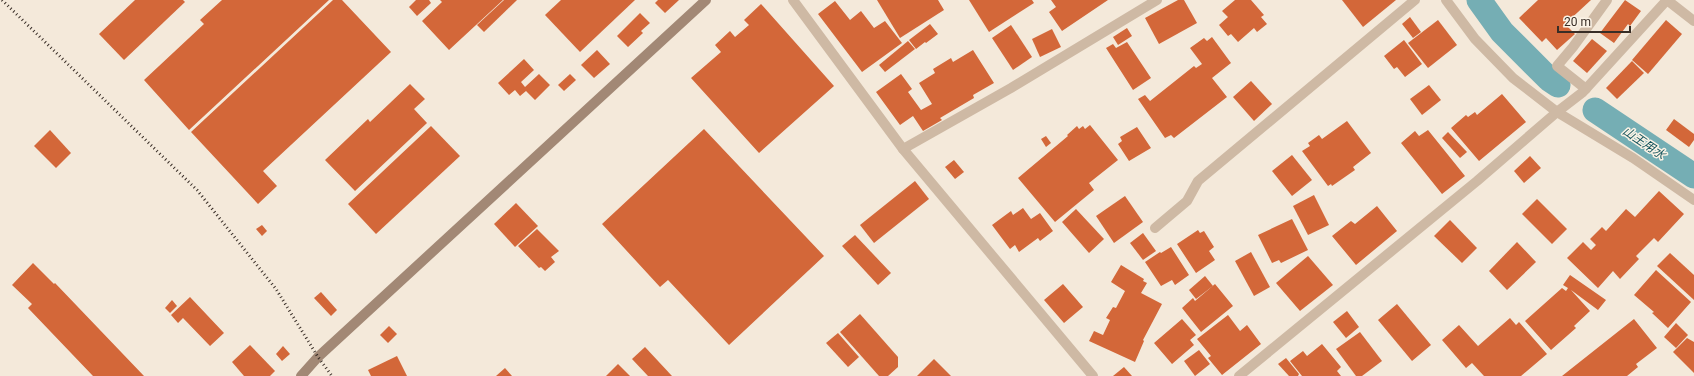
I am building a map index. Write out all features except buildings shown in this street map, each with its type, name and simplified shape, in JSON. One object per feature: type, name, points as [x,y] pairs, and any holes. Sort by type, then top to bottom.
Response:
[{"type":"street","points":[[301,376],[318,357],[706,0]]},
{"type":"street","points":[[793,0],[903,149],[1093,376]]},
{"type":"street","points":[[903,149],[1017,84],[1158,0]]},
{"type":"street","points":[[1155,228],[1187,201],[1198,181],[1415,0]]},
{"type":"street","points":[[1446,0],[1475,39],[1514,78],[1557,112],[1632,158],[1694,200]]},
{"type":"street","points":[[1586,89],[1557,66],[1573,47],[1607,0]]},
{"type":"street","points":[[1239,376],[1477,181],[1586,89],[1667,0],[1694,21]]},
{"type":"waterway","name":"山王用水","points":[[1479,0],[1502,32],[1549,79],[1558,85]]},
{"type":"waterway","name":"山王用水","points":[[1595,110],[1694,176]]},
{"type":"railway","points":[[2,0],[197,190],[276,289],[318,357],[332,376]]}]
